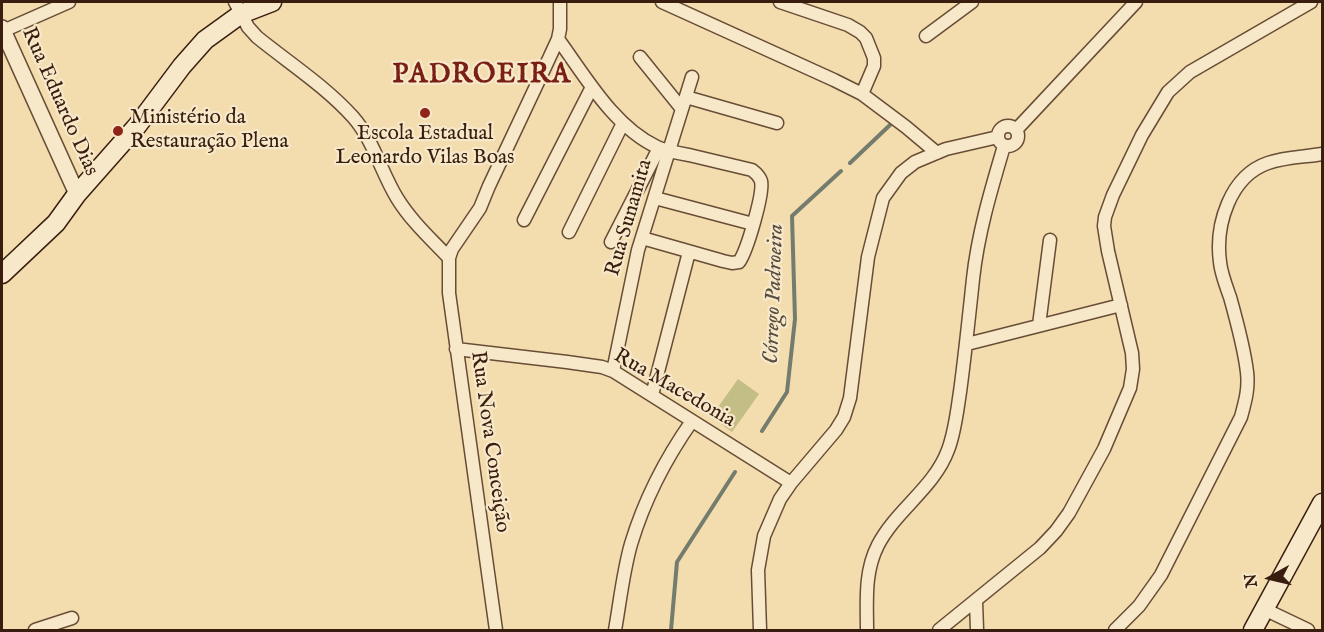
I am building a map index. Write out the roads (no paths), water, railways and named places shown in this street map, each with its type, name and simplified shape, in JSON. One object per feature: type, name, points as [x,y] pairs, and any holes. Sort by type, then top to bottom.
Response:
[{"type":"main road","points":[[2,272],[56,223],[77,194],[137,126],[205,39],[238,8],[272,2]]},
{"type":"main road","points":[[1253,630],[1323,503]]},
{"type":"street","points":[[2,29],[69,2]]},
{"type":"street","points":[[238,8],[248,27],[257,37],[329,93],[354,118],[370,142],[396,197],[409,215],[449,258],[455,244],[480,208],[558,39],[561,2]]},
{"type":"street","points":[[664,2],[862,94],[937,153]]},
{"type":"street","points":[[780,2],[848,25],[866,38],[874,58],[874,66],[862,94]]},
{"type":"street","points":[[926,36],[972,2]]},
{"type":"street","points":[[760,630],[758,570],[764,536],[780,499],[836,430],[844,417],[850,398],[868,257],[883,198],[901,173],[915,162],[946,149],[1001,141],[1011,146],[1016,142],[1018,136],[1016,130],[1136,2]]},
{"type":"street","points":[[939,630],[1040,548],[1056,531],[1069,513],[1104,449],[1130,388],[1133,369],[1132,353],[1107,251],[1104,226],[1113,195],[1142,135],[1168,92],[1190,72],[1311,2]]},
{"type":"street","name":"Rua Eduardo Dias","points":[[2,29],[77,194]]},
{"type":"street","points":[[558,39],[592,87],[623,123],[641,138],[664,149],[752,170],[761,179],[753,224],[742,258],[736,263],[642,238]]},
{"type":"street","points":[[640,57],[684,103],[777,123]]},
{"type":"street","name":"Rua Sunamita","points":[[614,371],[636,261],[655,198],[664,149],[684,103],[692,77]]},
{"type":"street","points":[[524,220],[592,87]]},
{"type":"street","points":[[569,232],[623,123]]},
{"type":"street","points":[[867,630],[867,590],[870,568],[878,545],[889,528],[932,479],[949,449],[967,344],[979,238],[1001,141]]},
{"type":"street","points":[[610,242],[664,149]]},
{"type":"street","points":[[1120,629],[1161,575],[1241,417],[1248,394],[1244,352],[1220,264],[1219,240],[1230,199],[1239,184],[1255,169],[1270,162],[1323,154]]},
{"type":"street","points":[[655,198],[753,224]]},
{"type":"street","points":[[1039,325],[1050,240]]},
{"type":"street","points":[[652,396],[689,252]]},
{"type":"street","name":"Rua Nova Conceição","points":[[449,258],[449,293],[456,350],[496,630]]},
{"type":"street","points":[[967,344],[1121,305]]},
{"type":"street","name":"Rua Macedonia","points":[[456,350],[567,362],[614,371],[791,483]]},
{"type":"street","points":[[615,630],[631,546],[641,517],[680,438],[692,421]]},
{"type":"street","points":[[976,601],[977,630]]},
{"type":"street","points":[[1264,609],[1308,630]]},
{"type":"street","points":[[35,630],[72,618]]},
{"type":"waterway","name":"Córrego Padroeira","points":[[850,163],[890,125]]},
{"type":"waterway","name":"Córrego Padroeira","points":[[762,431],[787,392],[795,319],[792,216],[841,171]]},
{"type":"waterway","name":"Córrego Padroeira","points":[[671,630],[677,562],[735,472]]},
{"type":"place","name":"Escola Estadual Leonardo Vilas Boas","points":[[425,113]]},
{"type":"place","name":"Ministério da Restauração Plena","points":[[118,131]]},
{"type":"district","name":"PADROEIRA","points":[[482,76]]}]
